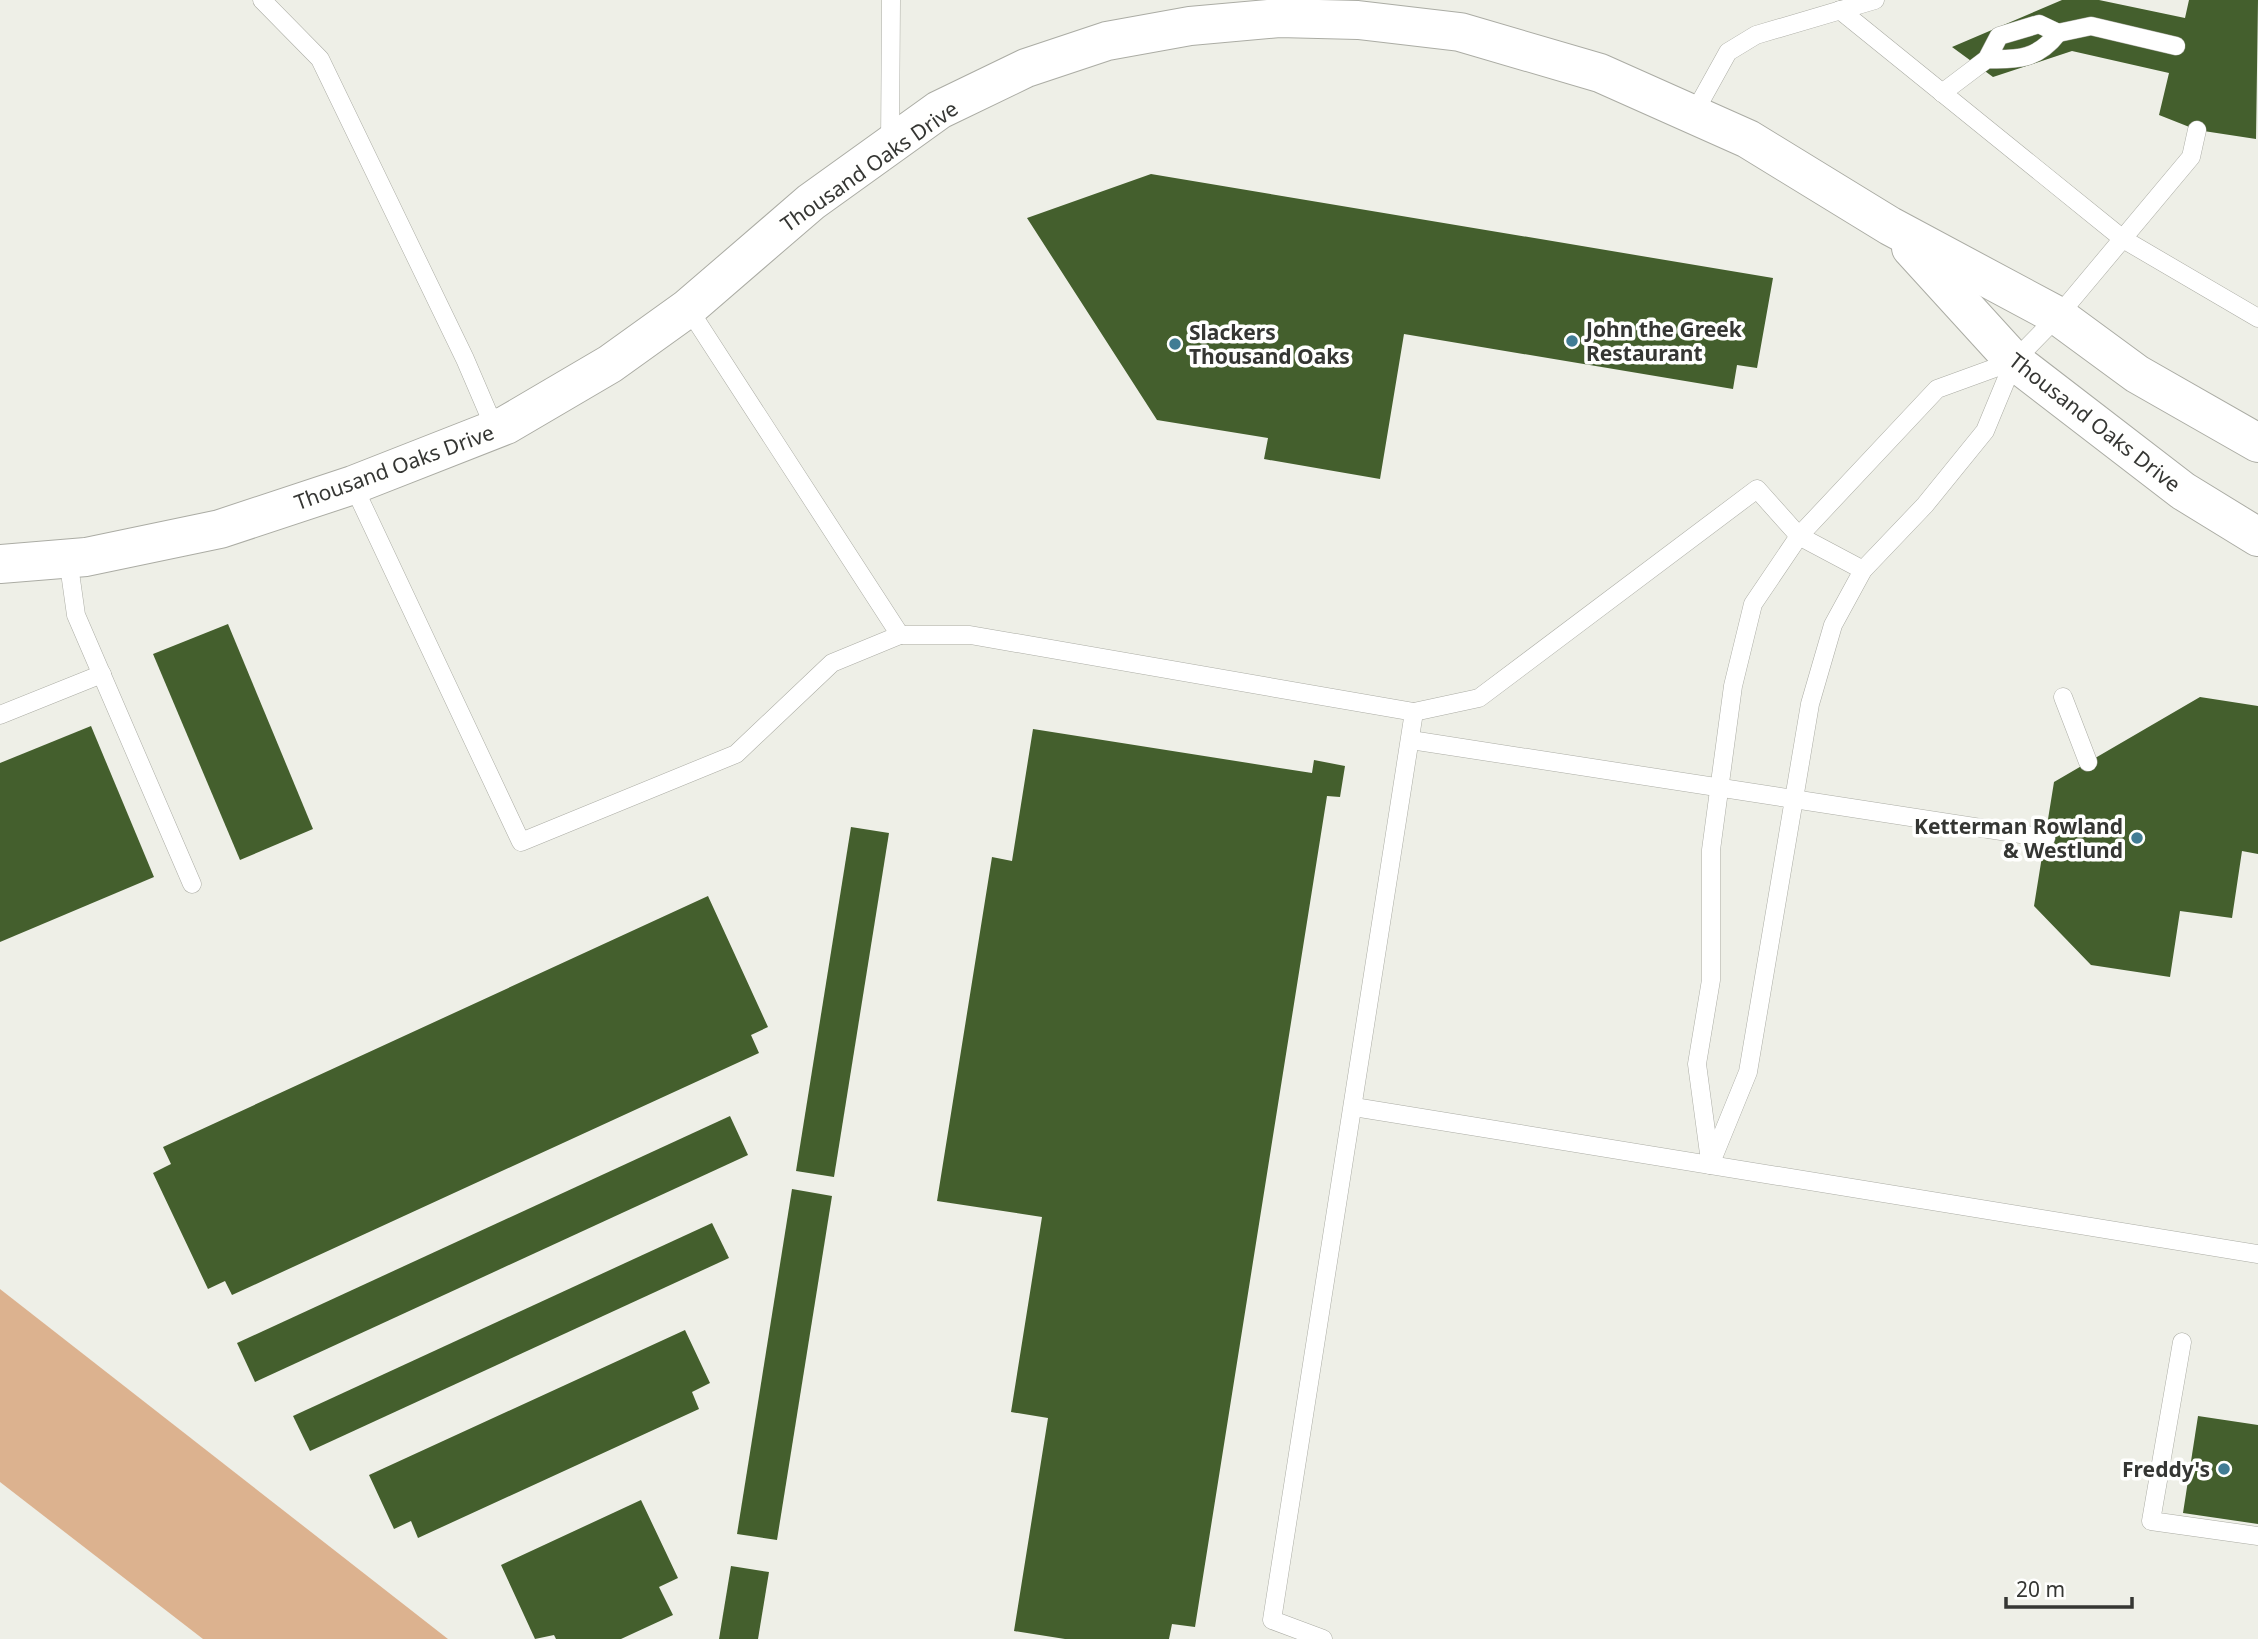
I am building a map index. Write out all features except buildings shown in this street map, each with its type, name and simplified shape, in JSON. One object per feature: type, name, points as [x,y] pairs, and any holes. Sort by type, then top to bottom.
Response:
[{"type":"main road","name":"Thousand Oaks Drive","points":[[0,564],[68,558],[220,529],[353,485],[495,429],[610,364],[688,308],[811,202],[939,110],[1026,68],[1107,41],[1190,26],[1279,18],[1358,20],[1460,32],[1600,73],[1748,139],[1891,226],[2058,316],[2137,374],[2258,443]]},
{"type":"main road","name":"Thousand Oaks Drive","points":[[1891,226],[2014,361],[2182,491],[2258,537]]},
{"type":"lane","points":[[262,0],[320,59],[465,359],[495,429]]},
{"type":"lane","points":[[890,146],[891,0]]},
{"type":"lane","points":[[1693,115],[1728,52],[1756,35],[1875,0]]},
{"type":"lane","points":[[1840,10],[2123,239],[2258,318]]},
{"type":"lane","points":[[1942,93],[1987,59],[1999,36],[2039,24],[2058,33],[2091,26],[2176,46]]},
{"type":"lane","points":[[1987,59],[2013,60],[2044,50],[2058,33]]},
{"type":"lane","points":[[1710,1165],[1748,1072],[1810,704],[1833,625],[1863,570],[1925,505],[1985,431],[2014,361],[2058,316],[2191,157],[2197,130]]},
{"type":"lane","points":[[688,308],[900,635]]},
{"type":"lane","points":[[1710,1165],[1698,1064],[1711,979],[1711,850],[1733,685],[1753,604],[1799,536],[1937,389],[2014,361]]},
{"type":"lane","points":[[353,485],[521,842],[736,754],[832,663],[900,635],[970,635],[1414,712],[1479,698],[1757,489],[1799,536],[1863,570]]},
{"type":"lane","points":[[68,558],[76,615],[192,884]]},
{"type":"lane","points":[[0,715],[102,674]]},
{"type":"lane","points":[[2063,697],[2088,762]]},
{"type":"lane","points":[[1323,1639],[1272,1620],[1414,712]]},
{"type":"lane","points":[[1411,740],[2046,838]]},
{"type":"lane","points":[[1354,1107],[2258,1254]]},
{"type":"lane","points":[[2182,1342],[2151,1521],[2258,1536]]},
{"type":"shaded area","points":[[0,1289],[448,1639],[203,1639],[0,1482]]},
{"type":"place","name":"John the Greek Restaurant","points":[[1572,341]]},
{"type":"place","name":"Slackers Thousand Oaks","points":[[1175,344]]},
{"type":"place","name":"Ketterman Rowland & Westlund","points":[[2137,838]]},
{"type":"place","name":"Freddy's","points":[[2224,1469]]}]
